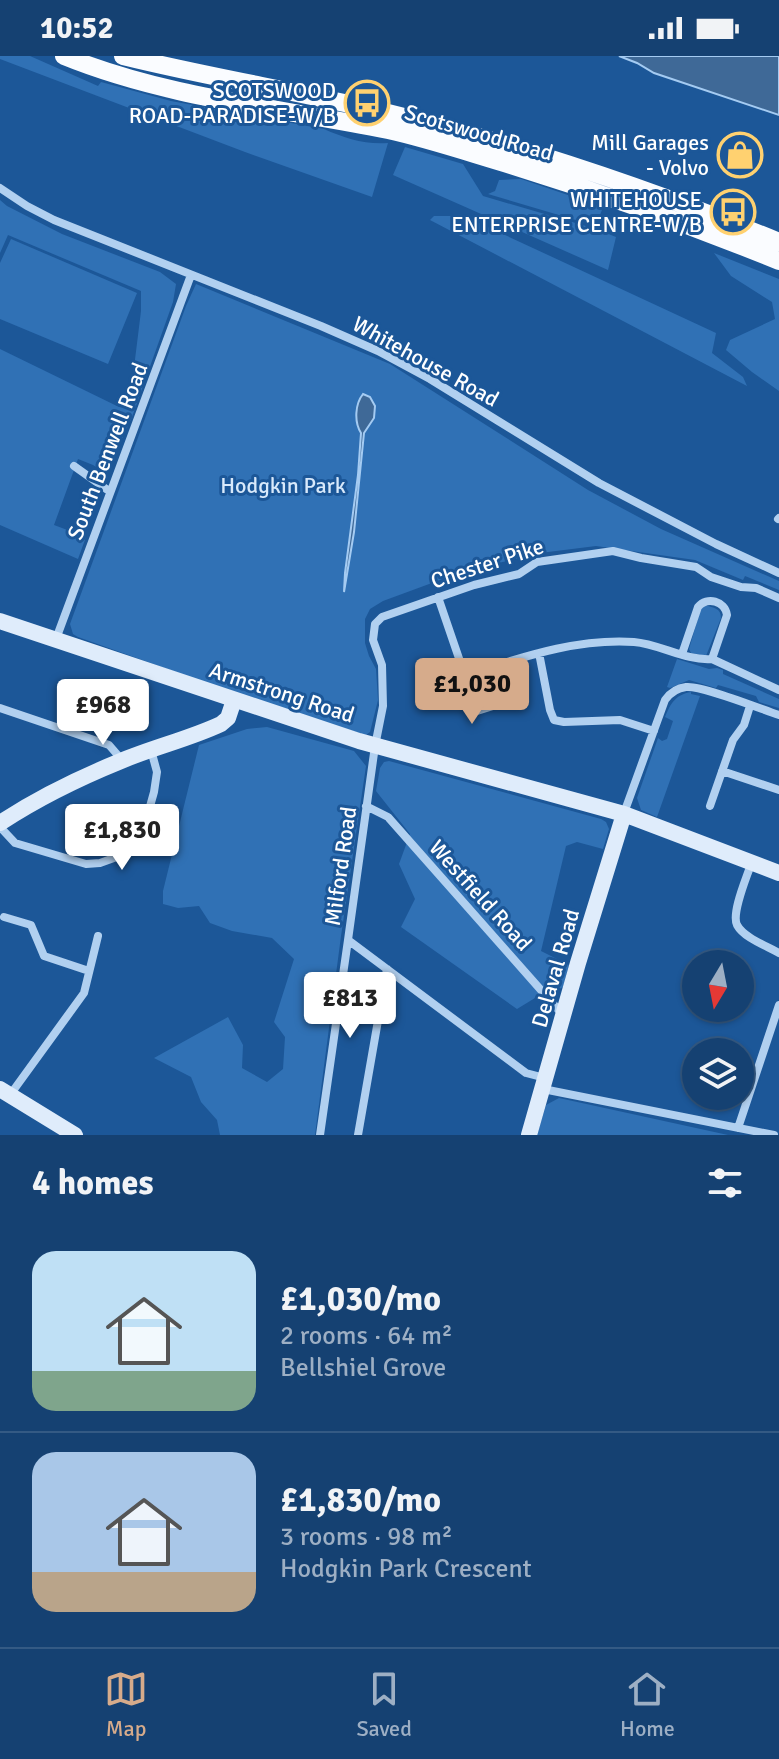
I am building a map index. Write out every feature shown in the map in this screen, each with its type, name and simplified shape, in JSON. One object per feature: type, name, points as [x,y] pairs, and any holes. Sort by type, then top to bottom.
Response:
[{"type":"main road","name":"Scotswood Road","points":[[64,56],[92,68],[152,85],[391,131],[452,147],[611,197],[779,261]]},
{"type":"main road","name":"Scotswood Road","points":[[123,56],[379,111],[462,133],[669,198],[779,242]]},
{"type":"street","name":"Whitehouse Road","points":[[0,188],[44,215],[378,351],[430,379],[599,483],[779,573]]},
{"type":"street","name":"South Benwell Road","points":[[56,639],[191,275]]},
{"type":"street","points":[[74,466],[109,491]]},
{"type":"street","name":"Chester Pike","points":[[375,746],[383,706],[382,665],[373,640],[375,624],[382,617],[474,585],[519,574],[537,562],[613,551],[696,567],[711,577],[741,587],[756,588],[779,598]]},
{"type":"street","points":[[438,597],[477,711],[493,706]]},
{"type":"street","points":[[682,654],[698,607],[707,600],[723,604],[727,609],[712,659]]},
{"type":"street","name":"Armstrong Road","points":[[0,621],[375,746],[624,814],[779,873]]},
{"type":"street","points":[[465,675],[575,645],[637,642],[702,660],[712,659],[779,690]]},
{"type":"street","points":[[539,653],[554,720],[620,720],[654,731]]},
{"type":"street","points":[[624,814],[669,694],[694,687],[779,715]]},
{"type":"street","points":[[151,750],[157,772],[154,792],[142,835],[125,854],[100,863],[86,864],[15,843],[0,825],[31,803],[123,760],[221,724],[228,718],[234,700]]},
{"type":"street","points":[[710,806],[733,740],[744,725],[750,706]]},
{"type":"street","points":[[0,708],[109,745],[123,760]]},
{"type":"street","name":"Milford Road","points":[[375,746],[348,940],[544,1084],[774,1135]]},
{"type":"street","points":[[722,771],[779,790]]},
{"type":"street","name":"Westfield Road","points":[[366,806],[388,817],[563,1015]]},
{"type":"street","name":"Delaval Road","points":[[529,1135],[624,814]]},
{"type":"street","points":[[751,864],[735,914],[737,925],[746,934],[779,953]]},
{"type":"street","points":[[4,917],[31,925],[44,956],[89,971]]},
{"type":"street","points":[[75,1135],[5,1092],[84,993],[98,936]]},
{"type":"street","points":[[320,1135],[348,940]]},
{"type":"street","points":[[358,1135],[387,969]]},
{"type":"street","points":[[738,1128],[779,1005]]},
{"type":"green space","points":[[0,56],[30,56],[98,86],[101,82],[171,101],[324,129],[363,142],[388,143],[372,197],[245,152],[0,59]]},
{"type":"green space","points":[[405,147],[463,164],[483,196],[616,237],[608,270],[393,175]]},
{"type":"green space","points":[[521,179],[603,207],[596,226],[488,194],[495,191],[499,180]]},
{"type":"green space","points":[[0,200],[62,234],[160,272],[176,284],[173,302],[132,417],[106,473],[78,459],[54,525],[86,537],[78,559],[0,525],[0,349],[119,407],[129,408],[141,291],[8,235],[0,253]]},
{"type":"green space","points":[[434,216],[464,216],[716,333],[712,353],[743,377],[747,386],[430,220]]},
{"type":"green space","points":[[11,239],[137,293],[108,364],[0,319],[0,263]]},
{"type":"green space","points":[[714,253],[779,279],[779,391],[726,350],[730,340],[775,319],[772,302],[731,276]]},
{"type":"green space","name":"Hodgkin Park","points":[[196,284],[390,364],[588,490],[661,529],[779,581],[779,590],[745,576],[743,580],[695,560],[596,546],[540,553],[440,580],[383,601],[370,609],[365,619],[365,643],[376,669],[378,700],[370,732],[366,735],[262,703],[78,637],[73,634],[70,624]]},
{"type":"green space","points":[[705,605],[718,610],[721,615],[706,656],[691,653],[689,649],[701,608]]},
{"type":"green space","points":[[677,659],[723,670],[723,674],[779,699],[779,708],[759,702],[756,696],[718,685],[716,688],[689,680],[667,687]]},
{"type":"green space","points":[[691,692],[700,696],[657,817],[641,810],[637,798],[658,738],[662,741],[667,739],[673,721],[665,717],[669,708],[674,700]]},
{"type":"green space","points":[[267,727],[354,751],[366,766],[315,1135],[220,1135],[217,1120],[201,1102],[191,1077],[154,1058],[228,1017],[243,1045],[242,1068],[267,1082],[283,1069],[285,1037],[274,1022],[294,959],[272,938],[232,931],[210,923],[199,906],[178,908],[163,904],[163,891],[199,745],[247,729]]},
{"type":"green space","points":[[389,761],[606,822],[609,829],[603,849],[577,842],[566,846],[541,951],[569,965],[563,987],[517,1009],[401,927],[415,899],[399,864],[410,834],[376,791],[380,768]]},
{"type":"green space","points":[[559,1098],[728,1135],[537,1135],[546,1105]]},
{"type":"shaded area","points":[[619,56],[779,56],[779,115],[654,73]]},
{"type":"shaded area","points":[[363,394],[370,397],[375,406],[374,418],[364,433],[354,532],[344,592],[361,433],[356,413]]},
{"type":"place","name":"SCOTSWOOD ROAD-PARADISE-W/B","points":[[367,103]]},
{"type":"place","name":"Mill Garages - Volvo","points":[[740,155]]},
{"type":"place","name":"WHITEHOUSE ENTERPRISE CENTRE-W/B","points":[[733,212]]}]
